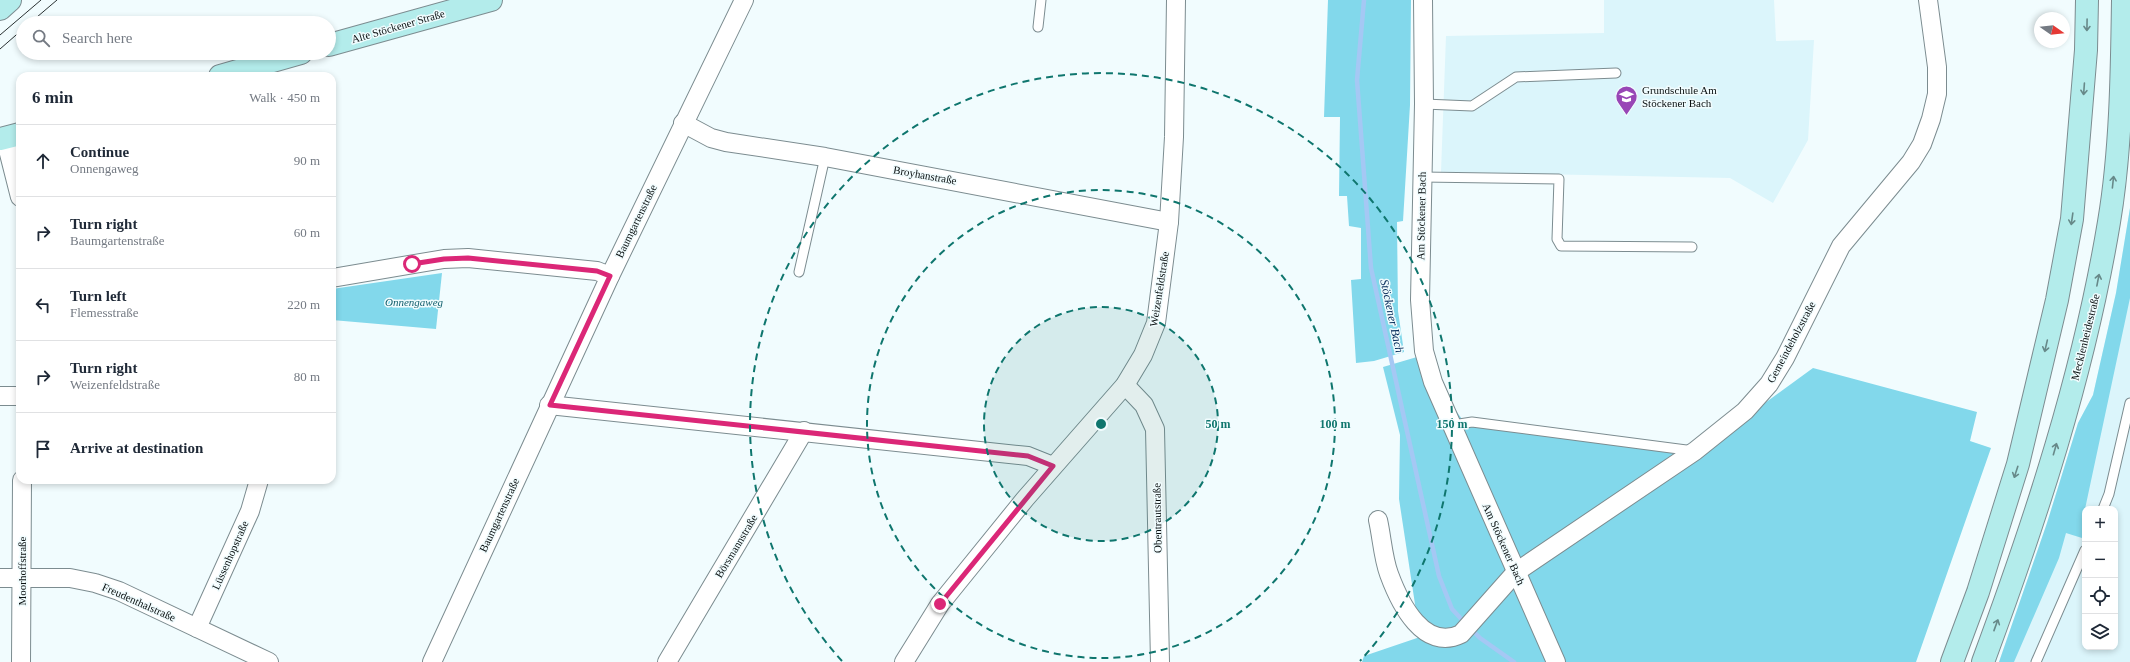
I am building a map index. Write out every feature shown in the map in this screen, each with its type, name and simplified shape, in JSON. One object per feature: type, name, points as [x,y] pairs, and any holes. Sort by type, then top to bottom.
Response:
[{"type":"main road","points":[[0,9],[10,0]]},
{"type":"main road","name":"Alte Stöckener Straße","points":[[336,43],[491,0]]},
{"type":"main road","points":[[1952,662],[1978,592],[2018,464],[2057,300],[2074,197],[2086,50],[2087,0]]},
{"type":"main road","name":"Mecklenheidestraße","points":[[1983,662],[2042,496],[2092,312],[2110,220],[2126,58],[2123,0]]},
{"type":"main road","points":[[254,71],[283,60]]},
{"type":"street","name":"Baumgartenstraße","points":[[432,662],[610,276],[744,0]]},
{"type":"street","name":"Weizenfeldstraße","points":[[904,662],[940,604],[1053,466],[1124,385],[1143,355],[1156,323],[1169,222],[1174,136],[1176,0]]},
{"type":"street","name":"Am Stöckener Bach","points":[[1423,0],[1424,104],[1421,328],[1424,351],[1433,382],[1556,662]]},
{"type":"street","name":"Gemeindeholzstraße","points":[[1378,520],[1389,574],[1416,625],[1428,634],[1452,639],[1461,634],[1516,572],[1695,451],[1745,411],[1769,384],[1785,358],[1841,246],[1911,162],[1922,144],[1931,119],[1936,94],[1937,67],[1928,0]]},
{"type":"street","name":"Broyhanstraße","points":[[683,123],[711,138],[825,157],[1169,222]]},
{"type":"street","points":[[8,137],[16,177]]},
{"type":"street","points":[[336,277],[444,259],[468,258],[597,271],[610,276]]},
{"type":"street","name":"Obentrautstraße","points":[[1124,385],[1144,405],[1155,430],[1160,662]]},
{"type":"street","points":[[0,396],[16,396]]},
{"type":"street","points":[[550,405],[1028,456],[1053,466]]},
{"type":"street","name":"Börsmannstraße","points":[[667,662],[804,431]]},
{"type":"street","name":"Moorhoffstraße","points":[[21,662],[22,484]]},
{"type":"street","name":"Lüssenhopstraße","points":[[197,628],[250,511],[258,484]]},
{"type":"street","name":"Freudenthalstraße","points":[[0,578],[70,578],[95,583],[120,591],[269,662]]},
{"type":"lane","points":[[1038,27],[1041,0]]},
{"type":"lane","points":[[1424,104],[1472,106],[1516,77],[1616,73]]},
{"type":"lane","points":[[799,272],[825,157]]},
{"type":"lane","points":[[1422,177],[1559,179],[1557,239],[1561,246],[1692,247]]},
{"type":"lane","points":[[2104,506],[2109,494],[2130,404]]},
{"type":"lane","points":[[1453,426],[1472,422],[1695,451]]},
{"type":"lane","points":[[2036,662],[2082,557]]},
{"type":"shaded area","name":"Grundschule Am Stöckener Bach","points":[[1604,0],[1774,0],[1776,41],[1814,40],[1808,140],[1773,203],[1730,178],[1441,172],[1446,36],[1604,33]]},
{"type":"shaded area","points":[[2130,208],[2130,662],[1999,662],[2047,523],[2078,423],[2093,395],[2116,293]]},
{"type":"green space","points":[[1328,0],[1411,0],[1410,105],[1403,221],[1397,222],[1398,311],[1404,352],[1374,361],[1356,363],[1351,280],[1361,279],[1361,228],[1349,226],[1347,196],[1339,196],[1340,117],[1324,117]]},
{"type":"green space","points":[[2130,208],[2130,298],[2086,506],[2082,506],[2082,538],[2066,533],[2059,558],[2014,662],[1999,662],[2047,523],[2078,423],[2093,395],[2116,293]]},
{"type":"green space","name":"Onnengaweg","points":[[442,273],[436,329],[336,320],[336,288]]},
{"type":"green space","points":[[1417,357],[1467,426],[1702,454],[1754,411],[1813,368],[1977,412],[1970,441],[1991,448],[1916,662],[1362,662],[1364,656],[1420,637],[1399,499],[1400,435],[1383,367]]},
{"type":"waterway","name":"Stöckener Bach","points":[[1364,0],[1357,80],[1371,268],[1439,576],[1452,609],[1465,623]]},
{"type":"waterway","name":"Stöckener Bach","points":[[1471,629],[1480,638],[1514,662]]},
{"type":"tram line","points":[[22,16],[41,0]]},
{"type":"tram line","points":[[38,16],[57,0]]},
{"type":"tram line","points":[[0,35],[16,21]]},
{"type":"tram line","points":[[0,49],[16,35]]},
{"type":"place","name":"Grundschule Am Stöckener Bach","points":[[1626,116]]},
{"type":"route","points":[[412,264],[444,259],[468,258],[597,271],[610,276],[550,405],[1028,456],[1053,466],[994,536],[940,604]]}]
